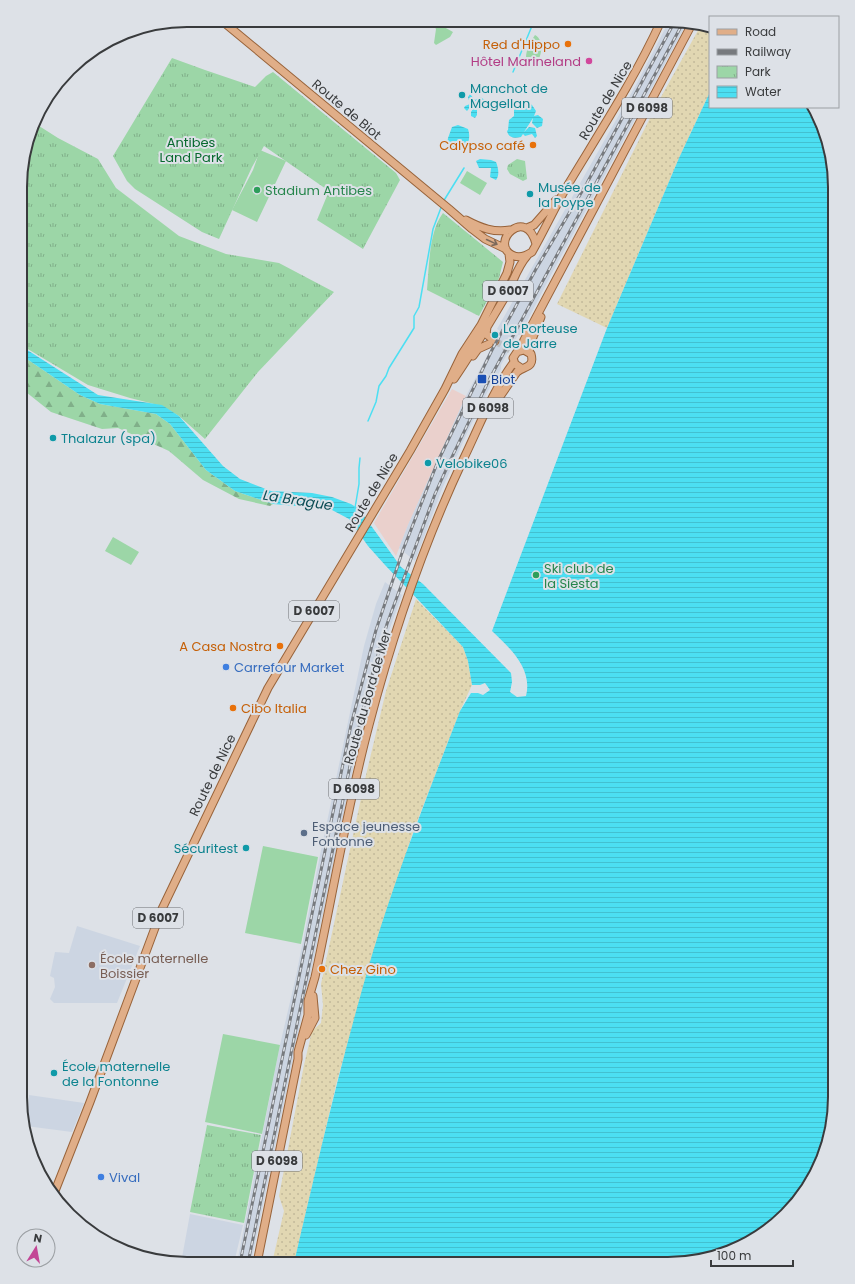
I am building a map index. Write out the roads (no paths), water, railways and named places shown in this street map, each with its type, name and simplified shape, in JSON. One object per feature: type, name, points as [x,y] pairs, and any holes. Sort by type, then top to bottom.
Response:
[{"type":"main road","name":"Route de Biot","points":[[229,27],[457,216]]},
{"type":"main road","name":"Route de Nice","points":[[565,189],[647,52],[657,27]]},
{"type":"main road","name":"Route du Bord de Mer","points":[[258,1257],[298,1060],[311,1017],[315,977],[368,726],[381,680],[406,604],[451,486],[473,435],[514,354],[524,340],[690,28]]},
{"type":"main road","points":[[457,216],[476,226],[488,230],[500,232],[518,227],[527,228],[534,225],[565,189]]},
{"type":"main road","points":[[457,216],[481,236],[518,257],[527,256],[532,252],[565,189]]},
{"type":"main road","name":"Route du Bord de Mer","points":[[465,455],[477,437],[499,397],[517,372],[521,368],[526,368],[531,364],[532,357],[529,352],[538,323],[601,193]]},
{"type":"main road","points":[[527,228],[533,234],[536,244]]},
{"type":"main road","points":[[508,251],[505,238],[510,230]]},
{"type":"main road","name":"Route de Nice","points":[[445,389],[460,370],[481,335],[508,272],[510,262],[508,251]]},
{"type":"main road","name":"Route de Nice","points":[[56,1189],[162,909],[270,684],[376,508],[445,389],[462,354],[484,326],[512,284],[518,268],[527,256]]},
{"type":"main road","points":[[484,326],[486,334],[492,343]]},
{"type":"main road","points":[[481,335],[492,343]]},
{"type":"main road","points":[[460,370],[478,349],[492,343]]},
{"type":"main road","points":[[521,368],[516,366],[514,354],[529,352]]},
{"type":"water","points":[[470,94],[475,100],[480,97],[485,100],[481,106],[477,108],[477,115],[475,118],[471,116],[471,112],[474,107],[473,105],[467,111],[464,108],[470,104],[468,97]]},
{"type":"water","name":"La Brague","points":[[709,94],[709,108],[807,108],[823,146],[827,166],[828,1107],[823,1138],[807,1177],[781,1210],[748,1236],[709,1252],[678,1257],[295,1257],[340,1070],[372,955],[392,893],[460,711],[471,693],[483,695],[490,690],[485,683],[480,685],[472,685],[468,661],[463,647],[368,546],[349,519],[332,510],[311,504],[296,506],[273,504],[235,491],[206,470],[170,424],[156,414],[100,404],[80,395],[27,359],[27,350],[98,395],[162,405],[179,416],[223,466],[240,479],[271,491],[312,493],[332,497],[351,504],[359,509],[401,567],[423,584],[511,673],[512,682],[510,692],[517,697],[526,696],[527,686],[523,668],[513,652],[492,631],[607,328],[679,158]]},
{"type":"water","points":[[527,101],[536,111],[534,116],[538,115],[543,119],[542,126],[537,128],[532,123],[533,118],[524,132],[529,127],[535,128],[537,136],[535,138],[532,134],[525,136],[523,134],[521,137],[514,138],[511,137],[507,131],[509,120],[514,116],[514,110]]},
{"type":"water","points":[[458,125],[468,129],[469,139],[468,144],[462,150],[458,151],[448,147],[447,143],[452,127]]},
{"type":"water","points":[[480,159],[496,162],[498,173],[496,180],[490,177],[491,168],[479,168],[476,161]]},
{"type":"waterway","points":[[513,72],[532,27]]},
{"type":"waterway","points":[[443,202],[464,168]]},
{"type":"waterway","points":[[368,421],[376,402],[379,386],[414,328],[414,316],[419,307],[433,229],[442,205]]},
{"type":"waterway","points":[[355,508],[359,484],[360,458]]},
{"type":"tunnel","points":[[495,341],[510,350]]},
{"type":"railway","points":[[241,1257],[351,725],[376,630],[403,550],[438,461],[492,350],[536,269],[587,183],[672,27]]},
{"type":"railway","points":[[249,1257],[351,761],[368,689],[387,624],[435,494],[489,380],[681,27]]},
{"type":"place","name":"Red d'Hippo","points":[[568,44]]},
{"type":"place","name":"Hôtel Marineland","points":[[589,61]]},
{"type":"place","name":"Manchot de Magellan","points":[[462,95]]},
{"type":"place","name":"Calypso café","points":[[533,145]]},
{"type":"place","name":"Stadium Antibes","points":[[257,190]]},
{"type":"place","name":"Musée de la Poype","points":[[530,194]]},
{"type":"place","name":"La Porteuse de Jarre","points":[[495,335]]},
{"type":"place","name":"Biot","points":[[482,379]]},
{"type":"place","name":"Thalazur (spa)","points":[[53,438]]},
{"type":"place","name":"Velobike06","points":[[428,463]]},
{"type":"place","name":"Ski club de la Siesta","points":[[536,575]]},
{"type":"place","name":"A Casa Nostra","points":[[280,646]]},
{"type":"place","name":"Carrefour Market","points":[[226,667]]},
{"type":"place","name":"Cibo Italia","points":[[233,708]]},
{"type":"place","name":"Espace jeunesse Fontonne","points":[[304,833]]},
{"type":"place","name":"Sécuritest","points":[[246,848]]},
{"type":"place","name":"École maternelle Boissier","points":[[92,965]]},
{"type":"place","name":"Chez Gino","points":[[322,969]]},
{"type":"place","name":"École maternelle de la Fontonne","points":[[54,1073]]},
{"type":"place","name":"Vival","points":[[101,1177]]},
{"type":"park label","name":"Antibes Land Park","points":[[191,150]]}]
